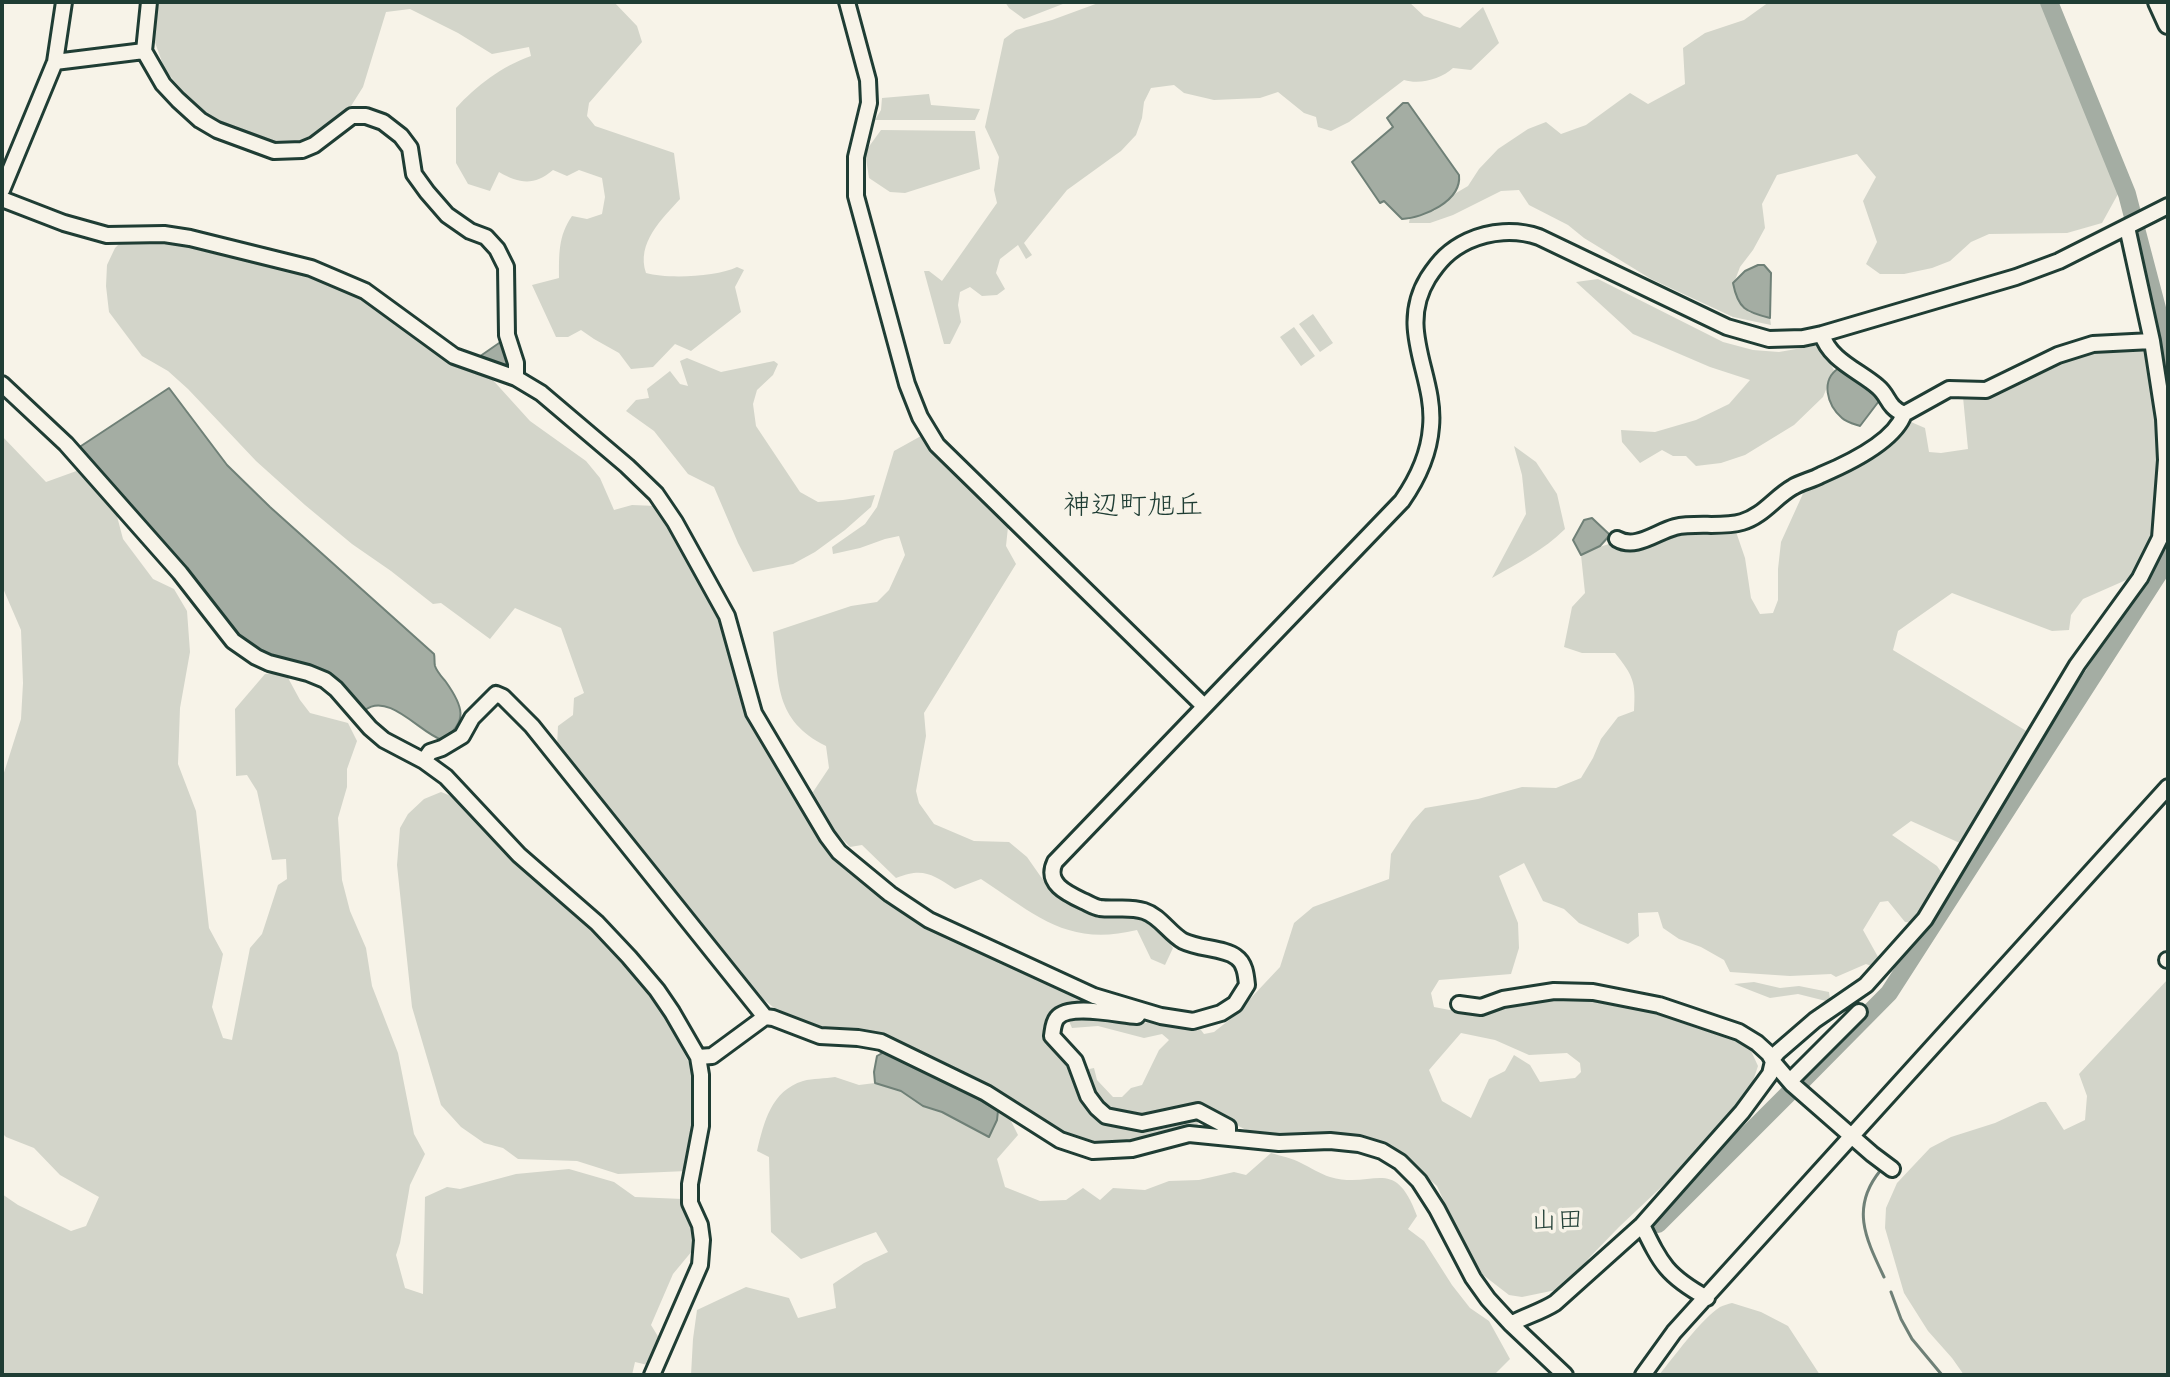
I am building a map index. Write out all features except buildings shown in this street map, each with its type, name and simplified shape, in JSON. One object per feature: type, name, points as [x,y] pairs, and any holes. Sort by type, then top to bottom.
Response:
[{"type":"main road","points":[[2158,2],[2168,24]]},
{"type":"street","points":[[2,190],[55,62],[64,2]]},
{"type":"street","points":[[149,2],[144,51],[163,84],[200,120],[217,130],[274,151],[302,150],[314,145],[352,116],[366,116],[383,122],[401,136],[410,148],[414,174],[427,192],[447,215],[470,231],[486,237],[502,258],[506,267],[507,335],[516,363],[516,378]]},
{"type":"street","points":[[847,2],[868,80],[869,103],[856,157],[856,196],[907,384],[920,417],[937,445],[1204,706]]},
{"type":"street","points":[[55,62],[144,51]]},
{"type":"street","points":[[2,199],[64,223],[107,235],[164,234],[190,238],[311,268],[365,291],[454,356],[516,378],[541,393],[627,466],[656,494],[669,513],[727,616],[754,713],[839,852],[890,894],[929,920],[1094,996],[1161,1016],[1193,1021],[1221,1013],[1235,1004],[1247,985],[1243,963],[1236,956],[1196,947],[1179,938],[1148,912],[1119,907],[1099,908],[1067,893],[1055,883],[1052,869],[1055,862],[1413,486],[1423,467],[1432,425],[1415,315],[1420,292],[1446,254],[1487,234],[1526,232],[1727,327],[1769,339],[1803,338],[2016,277],[2059,261],[2168,206]]},
{"type":"street","points":[[1511,1324],[1555,1303],[1642,1225],[1742,1112],[1770,1074],[1778,1052],[1866,985],[1925,919],[2077,665],[2140,578],[2164,539],[2165,433],[2152,341],[2130,226]]},
{"type":"street","points":[[1822,334],[1833,353],[1881,389],[1886,401],[1904,414]]},
{"type":"street","points":[[1617,539],[1623,542],[1646,540],[1674,527],[1741,523],[1768,508],[1792,487],[1871,449],[1891,433],[1904,414],[1949,389],[1986,390],[2058,355],[2093,344],[2152,341]]},
{"type":"street","points":[[2,384],[76,454],[180,573],[233,641],[269,663],[325,680],[384,740],[424,761],[446,777],[519,855],[597,923],[657,990],[698,1057],[701,1126],[690,1184],[690,1203],[700,1225],[702,1240],[700,1265],[652,1375]]},
{"type":"street","points":[[424,761],[430,752],[462,736],[472,718],[496,694],[503,697],[532,726],[765,1017]]},
{"type":"street","points":[[1643,1375],[1674,1332],[2168,787]]},
{"type":"street","points":[[1459,1004],[1481,1007],[1503,999],[1554,991],[1593,992],[1652,1003],[1739,1032],[1757,1043],[1794,1085],[1892,1169]]},
{"type":"street","points":[[1141,1009],[1137,1016],[1080,1010],[1066,1012],[1057,1017],[1052,1036],[1075,1061],[1088,1096],[1106,1116],[1142,1123],[1198,1111],[1228,1127],[1228,1137]]},
{"type":"street","points":[[1794,1085],[1859,1012]]},
{"type":"street","points":[[698,1057],[712,1056],[765,1017],[773,1018],[820,1036],[881,1042],[986,1093],[1060,1140],[1093,1151],[1132,1149],[1189,1134],[1279,1143],[1330,1141],[1359,1144],[1382,1151],[1400,1162],[1419,1181],[1473,1278],[1511,1324],[1565,1375]]},
{"type":"street","points":[[1642,1225],[1661,1263],[1681,1283],[1707,1298]]},
{"type":"shaded area","points":[[159,2],[614,2],[637,26],[642,42],[589,103],[587,116],[595,126],[674,153],[680,199],[652,232],[645,252],[646,273],[692,276],[737,267],[744,270],[735,287],[741,312],[691,351],[675,344],[653,367],[631,369],[619,353],[581,330],[568,337],[556,337],[532,285],[559,278],[562,238],[572,216],[587,219],[602,214],[605,197],[602,178],[579,170],[567,176],[553,170],[540,179],[527,182],[499,172],[490,191],[468,184],[456,163],[456,108],[490,78],[531,56],[529,47],[492,54],[410,9],[386,12],[363,87],[346,114],[328,130],[294,143],[256,140],[198,109],[165,70],[153,37]]},
{"type":"shaded area","points":[[1005,2],[1068,2],[1024,19]]},
{"type":"shaded area","points":[[1101,2],[1409,2],[1424,16],[1460,28],[1483,7],[1499,43],[1471,70],[1453,68],[1430,80],[1404,80],[1349,122],[1331,131],[1318,127],[1316,117],[1304,113],[1278,92],[1260,98],[1214,100],[1184,93],[1174,85],[1151,88],[1144,102],[1136,135],[1121,151],[1067,190],[1024,243],[1032,255],[1026,259],[1018,245],[1000,259],[996,273],[1005,289],[997,295],[982,296],[970,287],[960,292],[958,305],[961,322],[950,344],[944,344],[924,271],[929,271],[942,281],[997,203],[994,190],[999,157],[985,127],[1004,39],[1016,30]]},
{"type":"shaded area","points":[[1769,2],[2043,2],[2070,59],[2119,181],[2118,194],[2102,223],[2067,233],[1989,234],[1971,242],[1950,261],[1932,268],[1904,274],[1880,274],[1866,264],[1877,242],[1863,201],[1876,177],[1857,154],[1777,175],[1762,204],[1765,228],[1740,267],[1734,283],[1748,312],[1770,318],[1771,325],[1733,317],[1651,279],[1568,225],[1529,205],[1519,190],[1501,191],[1430,223],[1409,223],[1410,217],[1434,211],[1468,186],[1498,149],[1528,129],[1546,122],[1561,134],[1586,125],[1630,93],[1648,104],[1685,84],[1683,48],[1705,33],[1744,20]]},
{"type":"shaded area","points":[[929,94],[931,105],[980,109],[975,120],[875,120],[881,110],[882,98]]},
{"type":"shaded area","points":[[1403,103],[1408,103],[1459,175],[1458,184],[1448,200],[1430,211],[1402,219],[1384,201],[1380,203],[1352,162],[1393,127],[1387,118]]},
{"type":"shaded area","points":[[881,130],[975,131],[980,169],[905,193],[890,192],[869,178],[865,152]]},
{"type":"shaded area","points":[[124,239],[190,240],[305,270],[366,298],[491,378],[530,421],[586,461],[600,478],[614,510],[632,505],[656,506],[685,545],[726,617],[752,713],[826,836],[879,890],[1088,998],[1091,1005],[1049,1018],[1100,1117],[1199,1118],[1197,1127],[1170,1130],[1112,1146],[1073,1141],[885,1038],[819,1030],[797,1023],[751,989],[557,747],[558,726],[573,715],[574,698],[584,693],[561,628],[515,608],[490,639],[441,603],[433,604],[305,505],[256,461],[188,389],[168,371],[142,356],[109,312],[107,265],[115,248]]},
{"type":"shaded area","points":[[1764,265],[1771,273],[1770,318],[1744,308],[1733,283],[1745,271]]},
{"type":"shaded area","points":[[1598,279],[1723,342],[1753,350],[1779,352],[1819,345],[1834,370],[1823,397],[1794,425],[1745,455],[1721,463],[1696,466],[1686,456],[1673,456],[1662,450],[1640,463],[1622,442],[1621,430],[1655,432],[1696,420],[1729,404],[1750,380],[1710,367],[1633,334],[1576,282]]},
{"type":"shaded area","points":[[1313,314],[1333,343],[1320,352],[1299,324]]},
{"type":"shaded area","points":[[1294,327],[1315,356],[1301,366],[1280,337]]},
{"type":"shaded area","points":[[502,341],[511,356],[511,371],[476,359]]},
{"type":"shaded area","points":[[2131,345],[2149,350],[2159,403],[2155,537],[2133,577],[2083,599],[2071,615],[2069,630],[2052,631],[1952,593],[1898,631],[1893,650],[2028,732],[1962,844],[1911,821],[1892,835],[1937,866],[1946,879],[1916,923],[1905,922],[1888,901],[1880,902],[1863,930],[1882,964],[1874,967],[1866,964],[1836,977],[1831,974],[1790,976],[1730,972],[1724,960],[1663,928],[1658,912],[1638,913],[1639,936],[1628,944],[1579,923],[1564,909],[1543,901],[1524,863],[1499,876],[1518,923],[1519,948],[1511,974],[1439,980],[1431,993],[1434,1007],[1476,1015],[1508,1002],[1589,994],[1638,1009],[1662,1012],[1747,1042],[1758,1066],[1752,1084],[1733,1111],[1690,1160],[1589,1258],[1569,1284],[1522,1297],[1509,1295],[1474,1268],[1437,1186],[1401,1155],[1373,1141],[1352,1135],[1282,1137],[1248,1131],[1199,1105],[1144,1116],[1118,1113],[1102,1106],[1093,1094],[1085,1070],[1094,1068],[1097,1080],[1113,1097],[1122,1097],[1131,1088],[1142,1085],[1159,1050],[1169,1040],[1162,1034],[1144,1038],[1098,1026],[1072,1028],[1068,1019],[1077,1015],[1095,1016],[1128,1024],[1152,1022],[1201,1030],[1204,1034],[1214,1032],[1233,1017],[1280,967],[1294,923],[1313,907],[1389,879],[1391,854],[1425,808],[1478,799],[1522,787],[1556,788],[1581,778],[1601,739],[1618,717],[1634,711],[1634,686],[1615,653],[1582,653],[1564,647],[1572,607],[1585,593],[1581,555],[1637,537],[1734,526],[1745,558],[1751,598],[1760,614],[1773,613],[1778,600],[1781,542],[1806,487],[1876,449],[1911,422],[1925,428],[1929,452],[1968,449],[1963,397],[1969,392],[2088,349]],"holes":[[[1461,1033],[1495,1040],[1529,1055],[1567,1053],[1580,1063],[1581,1072],[1575,1078],[1540,1082],[1530,1065],[1514,1055],[1505,1071],[1489,1079],[1471,1118],[1442,1101],[1429,1070]]]},
{"type":"shaded area","points":[[687,358],[721,372],[774,361],[778,364],[773,375],[757,390],[753,404],[756,426],[800,492],[818,502],[875,495],[871,507],[815,552],[793,564],[753,572],[714,487],[688,474],[654,431],[626,411],[636,400],[649,398],[647,389],[670,371],[680,384],[688,386],[680,361]]},
{"type":"shaded area","points":[[1839,368],[1874,392],[1879,401],[1860,426],[1842,418],[1829,400],[1829,379]]},
{"type":"shaded area","points":[[169,388],[227,465],[434,654],[436,668],[459,706],[460,720],[451,733],[442,740],[384,706],[360,710],[348,694],[239,641],[160,539],[78,448]]},
{"type":"shaded area","points":[[2,436],[46,482],[82,469],[113,501],[123,539],[153,579],[174,589],[187,611],[190,652],[180,708],[178,764],[196,811],[209,928],[223,954],[212,1007],[223,1038],[232,1040],[250,948],[262,934],[278,885],[287,879],[286,859],[272,860],[257,791],[247,775],[236,776],[235,709],[265,674],[277,673],[287,676],[310,713],[348,723],[357,741],[347,769],[347,787],[338,818],[342,880],[350,911],[366,948],[372,986],[398,1053],[414,1134],[425,1154],[410,1185],[396,1255],[405,1288],[423,1294],[425,1197],[447,1187],[460,1189],[516,1174],[569,1169],[614,1182],[635,1197],[683,1199],[697,1245],[673,1274],[651,1325],[659,1338],[652,1366],[635,1362],[632,1375],[2,1375],[2,1194],[71,1231],[86,1226],[99,1197],[60,1175],[34,1148],[2,1133],[2,779],[21,719],[23,683],[21,630],[2,586]]},
{"type":"shaded area","points":[[921,436],[1008,527],[1006,546],[1016,564],[924,713],[926,736],[916,791],[919,803],[934,824],[974,841],[1009,842],[1027,857],[1065,903],[1089,914],[1122,910],[1151,917],[1173,948],[1165,965],[1151,959],[1137,930],[1112,934],[1071,931],[1036,915],[981,879],[955,889],[927,874],[913,873],[896,878],[862,845],[850,847],[828,824],[813,792],[829,768],[826,746],[809,736],[788,712],[779,684],[773,632],[851,606],[877,602],[889,590],[905,555],[899,536],[833,554],[832,547],[865,524],[877,507],[894,451]]},
{"type":"shaded area","points":[[1514,446],[1536,462],[1557,494],[1565,529],[1540,550],[1492,578],[1526,514],[1522,475]]},
{"type":"shaded area","points":[[1592,518],[1610,535],[1600,546],[1581,555],[1573,540],[1584,520]]},
{"type":"shaded area","points":[[441,792],[451,796],[595,928],[654,993],[693,1071],[696,1122],[687,1171],[618,1174],[577,1161],[518,1159],[503,1148],[484,1143],[461,1127],[441,1105],[412,1007],[397,865],[400,828],[408,814],[424,799]]},
{"type":"shaded area","points":[[2168,979],[2168,1375],[1964,1375],[1928,1331],[1904,1293],[1885,1228],[1886,1208],[1897,1183],[1930,1148],[2040,1102],[2046,1102],[2064,1130],[2085,1120],[2087,1096],[2079,1074]]},
{"type":"shaded area","points":[[1754,982],[1780,988],[1799,986],[1829,992],[1830,999],[1826,1001],[1798,994],[1770,998],[1734,984]]},
{"type":"shaded area","points":[[884,1052],[971,1094],[998,1111],[989,1137],[942,1112],[923,1106],[901,1091],[875,1083],[877,1056]]},
{"type":"shaded area","points":[[835,1077],[859,1085],[875,1083],[901,1091],[923,1106],[942,1112],[988,1137],[998,1111],[1008,1115],[1018,1135],[997,1159],[1005,1187],[1040,1201],[1066,1200],[1083,1188],[1100,1200],[1113,1188],[1145,1190],[1169,1181],[1199,1180],[1234,1172],[1246,1175],[1271,1153],[1330,1177],[1391,1180],[1408,1197],[1417,1216],[1408,1229],[1424,1241],[1470,1308],[1489,1321],[1510,1359],[1494,1375],[691,1375],[697,1310],[746,1287],[789,1298],[798,1318],[836,1308],[833,1284],[864,1263],[888,1252],[876,1232],[801,1259],[771,1232],[769,1157],[757,1151],[766,1119],[776,1100],[792,1086],[807,1080]]},
{"type":"shaded area","points":[[1732,1303],[1761,1312],[1788,1326],[1820,1375],[1659,1375],[1705,1320],[1720,1307]]},
{"type":"waterway","points":[[2049,2],[2127,194],[2168,362]]},
{"type":"waterway","points":[[1799,1084],[1889,993],[2159,573],[2168,551]]},
{"type":"waterway","points":[[1658,1224],[1792,1090]]},
{"type":"waterway","points":[[1861,1154],[1880,1171],[1865,1198],[1863,1211],[1867,1237],[1884,1277]]},
{"type":"waterway","points":[[1891,1292],[1912,1339],[1942,1375]]},
{"type":"district","name":"神辺町旭丘","points":[[1133,510]]},
{"type":"district","name":"山田","points":[[1557,1224]]}]
